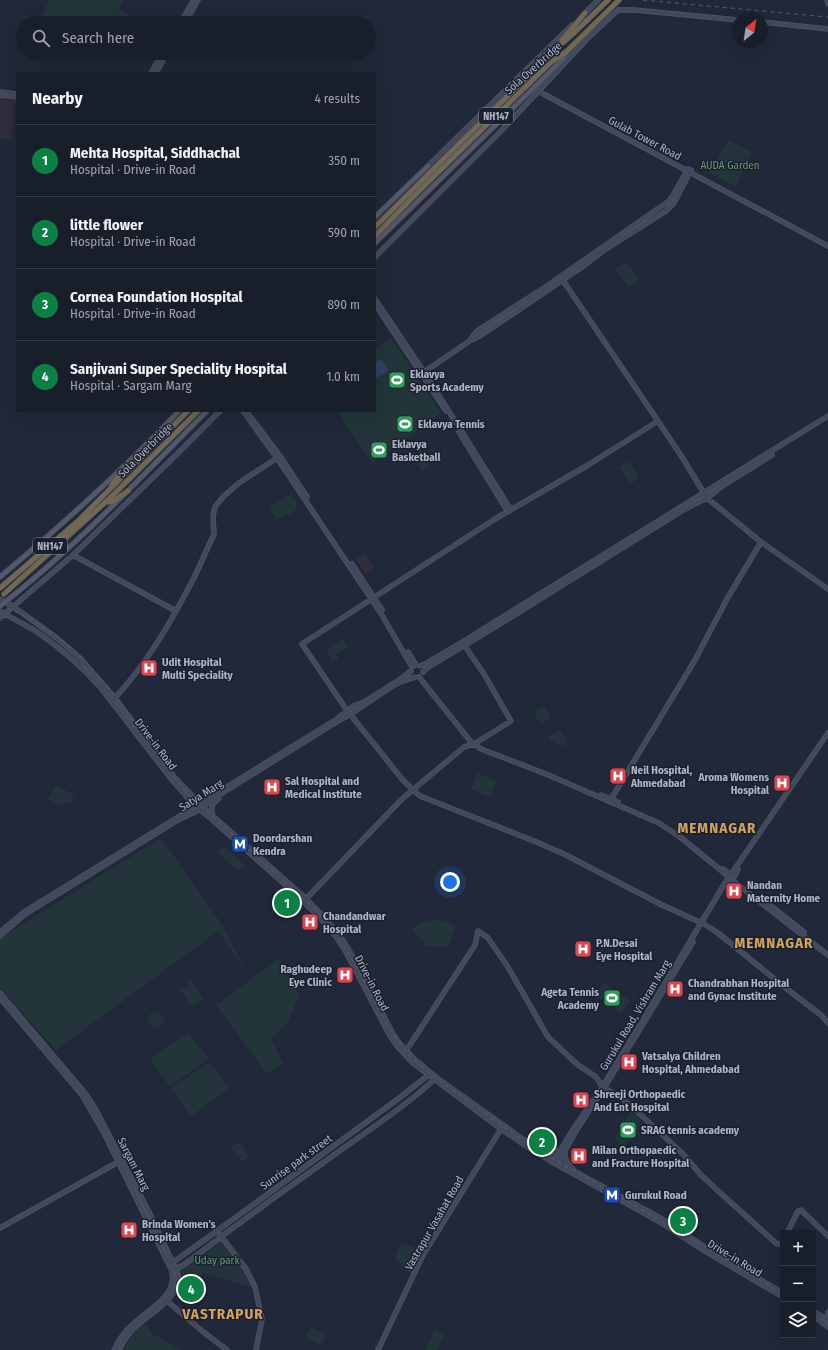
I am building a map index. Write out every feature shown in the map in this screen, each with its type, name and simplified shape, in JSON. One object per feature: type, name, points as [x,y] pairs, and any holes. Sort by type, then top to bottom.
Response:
[{"type":"highway","name":"Sola Overbridge","points":[[376,226],[552,52],[608,0]]},
{"type":"highway","name":"Sola Overbridge","points":[[376,235],[550,63],[567,51],[619,0]]},
{"type":"highway","points":[[552,52],[584,13]]},
{"type":"highway","name":"Sola Overbridge","points":[[107,492],[187,412]]},
{"type":"highway","name":"Sola Overbridge","points":[[106,502],[197,412]]},
{"type":"highway","points":[[107,492],[128,463]]},
{"type":"highway","points":[[106,502],[113,501],[128,491]]},
{"type":"highway","name":"NH147","points":[[0,588],[77,522],[107,492]]},
{"type":"highway","name":"NH147","points":[[4,594],[106,502]]},
{"type":"main road","points":[[376,242],[562,59],[567,51]]},
{"type":"main road","points":[[376,217],[428,166]]},
{"type":"main road","points":[[0,577],[96,493],[178,412]]},
{"type":"main road","points":[[0,606],[68,549],[206,412]]},
{"type":"street","points":[[184,16],[194,0]]},
{"type":"street","points":[[189,16],[198,0]]},
{"type":"street","points":[[428,166],[598,0]]},
{"type":"street","points":[[827,0],[828,4]]},
{"type":"street","points":[[376,256],[618,10],[636,10],[732,19]]},
{"type":"street","points":[[768,23],[828,29]]},
{"type":"street","points":[[152,72],[159,60]]},
{"type":"street","points":[[157,72],[163,60]]},
{"type":"street","name":"Gulab Tower Road","points":[[539,90],[828,245]]},
{"type":"street","points":[[0,94],[16,96]]},
{"type":"street","points":[[424,372],[471,340],[480,336],[562,278],[666,211],[674,203],[689,170]]},
{"type":"street","points":[[562,278],[682,457],[707,498],[761,542],[828,590]]},
{"type":"street","points":[[376,300],[424,372],[510,511]]},
{"type":"street","points":[[376,306],[510,511]]},
{"type":"street","points":[[0,618],[73,555],[219,412]]},
{"type":"street","points":[[244,412],[373,598]]},
{"type":"street","points":[[247,412],[280,456],[373,598],[415,667],[422,669],[420,675]]},
{"type":"street","points":[[485,631],[704,492],[828,416]]},
{"type":"street","points":[[485,631],[685,509],[707,498],[721,487],[828,420]]},
{"type":"street","points":[[658,421],[588,465],[439,554],[302,644],[347,711],[412,790],[420,796],[534,841],[703,923],[718,933],[821,1015],[828,1023]]},
{"type":"street","points":[[113,700],[136,673],[167,627],[194,578],[214,534],[213,516],[215,507],[223,497],[239,483],[277,458]]},
{"type":"street","points":[[610,800],[695,660],[720,612],[761,542]]},
{"type":"street","points":[[73,555],[176,611]]},
{"type":"street","name":"Drive-in Road","points":[[0,599],[14,607],[58,639],[80,658],[175,778],[209,817],[305,901],[337,938],[346,952],[393,1041],[408,1058],[501,1129],[660,1222],[703,1250],[780,1295]]},
{"type":"street","name":"Drive-in Road","points":[[0,611],[40,634],[63,652],[88,674],[113,700]]},
{"type":"street","name":"Satya Marg","points":[[199,806],[338,721],[351,715],[400,682],[420,675],[427,668],[485,631]]},
{"type":"street","name":"Satya Marg","points":[[0,932],[24,912],[132,848],[347,711],[364,702],[415,667],[425,664],[485,631]]},
{"type":"street","points":[[305,901],[412,790],[464,747],[475,744],[511,721],[484,674],[464,645]]},
{"type":"street","points":[[415,667],[412,675],[420,675]]},
{"type":"street","points":[[420,675],[475,744],[546,772],[660,821],[682,836],[828,955]]},
{"type":"street","name":"Gurukul Road, Vishram Marg","points":[[556,1162],[731,877],[828,733]]},
{"type":"street","name":"Gurukul Road, Vishram Marg","points":[[731,877],[828,736]]},
{"type":"street","points":[[212,816],[212,805],[224,792]]},
{"type":"street","name":"Drive-in Road","points":[[199,806],[212,816],[305,901],[337,933],[349,950],[393,1034],[406,1051],[430,1074]]},
{"type":"street","points":[[731,877],[828,951]]},
{"type":"street","name":"Satya Marg","points":[[0,936],[24,915],[41,903]]},
{"type":"street","points":[[406,1051],[475,945],[478,931],[488,938],[497,950],[529,1002],[548,1037],[578,1065],[596,1077],[603,1086],[628,1103],[683,1154],[706,1180],[777,1244],[780,1244]]},
{"type":"street","name":"Sargam Marg","points":[[0,992],[85,1093],[95,1108],[174,1270],[179,1277],[173,1293],[132,1330],[119,1350]]},
{"type":"street","name":"Sargam Marg","points":[[0,998],[82,1095],[120,1161]]},
{"type":"street","name":"Sunrise park street","points":[[171,1263],[398,1099],[430,1074]]},
{"type":"street","points":[[174,1270],[414,1098],[436,1079]]},
{"type":"street","name":"Drive-in Road","points":[[436,1079],[556,1162],[662,1219],[705,1247],[780,1291]]},
{"type":"street","name":"Vastrapur Vasahat Road","points":[[378,1350],[423,1255],[501,1129]]},
{"type":"street","points":[[542,1152],[552,1153],[564,1149],[567,1162],[575,1171]]},
{"type":"street","points":[[0,1228],[120,1161]]},
{"type":"street","points":[[788,1230],[798,1211],[801,1210],[828,1236]]},
{"type":"street","points":[[217,1231],[246,1269],[255,1286],[262,1319],[256,1350]]},
{"type":"street","points":[[166,1299],[227,1350]]},
{"type":"street","name":"Sargam Marg","points":[[114,1350],[129,1327],[166,1299]]},
{"type":"street","points":[[827,1323],[828,1312]]},
{"type":"street","points":[[816,1314],[827,1323]]},
{"type":"street","points":[[816,1317],[827,1323]]},
{"type":"shaded area","points":[[0,98],[15,100],[11,140],[0,139]]},
{"type":"shaded area","points":[[365,553],[374,567],[366,574],[356,559]]},
{"type":"green space","points":[[50,0],[123,0],[118,9],[131,16],[40,16]]},
{"type":"green space","name":"AUDA Garden","points":[[728,140],[752,152],[736,186],[709,173]]},
{"type":"green space","points":[[626,262],[639,279],[629,287],[615,269]]},
{"type":"green space","name":"Eklavya Sports Academy","points":[[391,338],[441,413],[372,463],[338,412],[376,412],[376,348]]},
{"type":"green space","points":[[419,448],[431,465],[422,471],[413,458],[419,454],[416,450]]},
{"type":"green space","points":[[628,461],[639,478],[630,484],[619,467]]},
{"type":"green space","points":[[291,494],[297,502],[296,504],[298,508],[287,516],[286,514],[277,520],[269,508]]},
{"type":"green space","points":[[342,639],[348,647],[336,654],[339,659],[333,662],[326,651]]},
{"type":"green space","points":[[544,706],[551,718],[543,723],[534,718],[538,709]]},
{"type":"green space","points":[[560,730],[568,742],[562,746],[551,741],[548,737]]},
{"type":"green space","points":[[478,773],[497,781],[490,797],[471,789]]},
{"type":"green space","points":[[56,785],[74,795],[71,802],[59,805],[48,799]]},
{"type":"green space","points":[[161,838],[223,926],[246,972],[218,931],[56,1050],[0,988],[0,938]]},
{"type":"green space","points":[[223,846],[245,865],[239,871],[217,852]]},
{"type":"green space","points":[[436,920],[456,925],[448,946],[427,947],[412,929],[417,925]]},
{"type":"green space","points":[[280,958],[299,995],[288,1023],[271,1038],[283,1063],[267,1074],[216,1005]]},
{"type":"green space","points":[[191,980],[203,999],[191,1006],[179,987],[182,986],[184,989],[190,985],[187,982]]},
{"type":"green space","name":"Ageta Tennis Academy","points":[[603,983],[630,1001],[621,1013],[595,995]]},
{"type":"green space","points":[[156,1012],[163,1017],[164,1020],[159,1027],[156,1028],[149,1023],[148,1020],[153,1013]]},
{"type":"green space","points":[[188,1033],[209,1059],[170,1087],[150,1059]]},
{"type":"green space","points":[[210,1062],[229,1088],[191,1116],[171,1088]]},
{"type":"green space","name":"SRAG tennis academy","points":[[632,1112],[643,1122],[624,1147],[614,1139]]},
{"type":"green space","points":[[239,1142],[249,1157],[242,1162],[230,1148]]},
{"type":"green space","name":"Uday park","points":[[221,1237],[245,1269],[256,1289],[202,1273],[200,1280],[183,1276],[180,1267]]},
{"type":"green space","points":[[401,1243],[423,1250],[413,1276],[395,1258]]},
{"type":"green space","points":[[146,1323],[151,1333],[181,1350],[123,1350],[135,1331]]},
{"type":"green space","points":[[311,1327],[326,1335],[320,1345],[306,1337]]},
{"type":"green space","points":[[435,1330],[445,1335],[437,1350],[425,1350]]},
{"type":"water","points":[[381,359],[389,370],[376,378],[376,362]]},
{"type":"railway","points":[[643,0],[828,17]]},
{"type":"railway","points":[[0,604],[44,628],[75,651],[112,693],[163,763],[191,797],[316,910],[330,926],[343,945],[361,975],[389,1028],[409,1055],[429,1073],[531,1146],[684,1234],[780,1292]]},
{"type":"railway","points":[[816,1316],[828,1323]]},
{"type":"place","name":"Eklavya Sports Academy","points":[[397,380]]},
{"type":"place","name":"Eklavya Tennis","points":[[405,424]]},
{"type":"place","name":"Eklavya Basketball","points":[[379,450]]},
{"type":"place","name":"Udit Hospital Multi Speciality","points":[[149,668]]},
{"type":"place","name":"Neil Hospital, Ahmedabad","points":[[618,776]]},
{"type":"place","name":"Aroma Womens Hospital","points":[[782,783]]},
{"type":"place","name":"Sal Hospital and Medical Institute","points":[[272,787]]},
{"type":"place","name":"Doordarshan Kendra","points":[[240,844]]},
{"type":"place","name":"Nandan Maternity Home","points":[[734,891]]},
{"type":"place","name":"Mehta Hospital, Siddhachal","points":[[287,903]]},
{"type":"place","name":"Chandandwar Hospital","points":[[310,922]]},
{"type":"place","name":"P.N.Desai Eye Hospital","points":[[583,949]]},
{"type":"place","name":"Raghudeep Eye Clinic","points":[[345,975]]},
{"type":"place","name":"Chandrabhan Hospital and Gynac Institute","points":[[675,989]]},
{"type":"place","name":"Ageta Tennis Academy","points":[[612,998]]},
{"type":"place","name":"Vatsalya Children Hospital, Ahmedabad","points":[[629,1062]]},
{"type":"place","name":"Shreeji Orthopaedic And Ent Hospital","points":[[581,1100]]},
{"type":"place","name":"SRAG tennis academy","points":[[628,1130]]},
{"type":"place","name":"little flower","points":[[542,1142]]},
{"type":"place","name":"Milan Orthopaedic and Fracture Hospital","points":[[579,1156]]},
{"type":"place","name":"Gurukul Road","points":[[612,1195]]},
{"type":"place","name":"Cornea Foundation Hospital","points":[[683,1221]]},
{"type":"place","name":"Brinda Women's Hospital","points":[[129,1230]]},
{"type":"place","name":"Sanjivani Super Speciality Hospital","points":[[191,1289]]},
{"type":"district","name":"MEMNAGAR","points":[[717,828]]},
{"type":"district","name":"MEMNAGAR","points":[[774,943]]},
{"type":"district","name":"VASTRAPUR","points":[[223,1314]]}]
